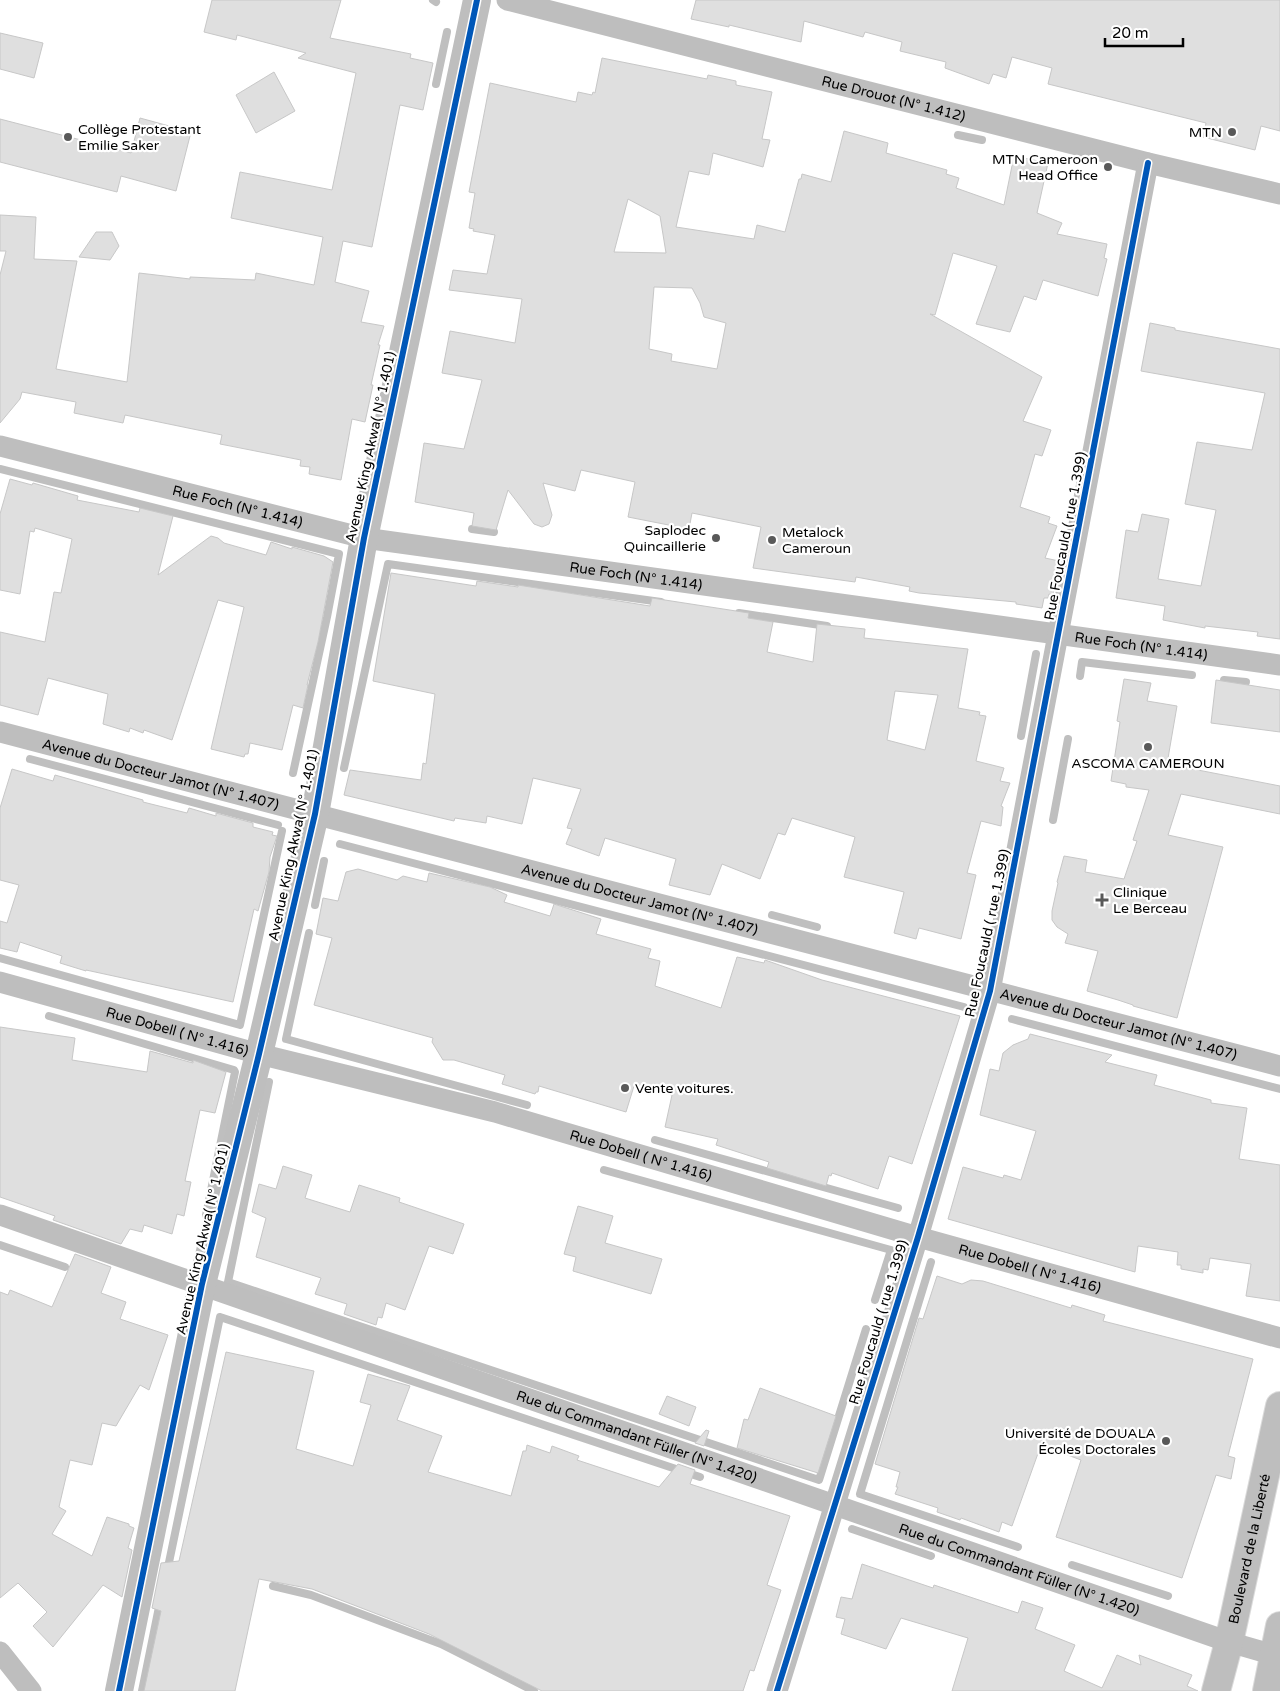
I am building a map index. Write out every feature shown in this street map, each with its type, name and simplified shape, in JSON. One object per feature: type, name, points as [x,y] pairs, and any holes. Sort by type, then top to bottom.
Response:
[{"type":"street","name":"Avenue King Akwa( N° 1.401)","points":[[119,1691],[202,1284],[259,1054],[315,814],[364,538],[477,0]]},
{"type":"street","name":"Rue Drouot (N° 1.412)","points":[[507,0],[1148,163],[1280,194]]},
{"type":"street","name":"Rue Foucauld ( rue 1.399)","points":[[777,1691],[918,1237],[990,991],[1148,163]]},
{"type":"street","name":"Rue Foch (N° 1.414)","points":[[0,446],[364,538],[1280,665]]},
{"type":"street","name":"Avenue du Docteur Jamot (N° 1.407)","points":[[1,735],[315,814],[1280,1066]]},
{"type":"street","name":"Rue Dobell ( N° 1.416)","points":[[0,982],[259,1054],[495,1112],[918,1237],[1280,1338]]},
{"type":"street","name":"Rue du Commandant Füller (N° 1.420)","points":[[0,1214],[1229,1642],[1274,1655]]},
{"type":"street","name":"Boulevard de la Liberté","points":[[1216,1691],[1229,1642],[1280,1406]]},
{"type":"street","points":[[1267,1691],[1280,1626]]},
{"type":"street","points":[[0,1652],[31,1691]]},
{"type":"building","points":[[212,0],[341,0],[330,38],[411,54],[410,58],[433,63],[423,110],[400,105],[372,247],[343,241],[335,282],[369,291],[361,322],[384,326],[378,345],[380,345],[365,422],[352,419],[341,480],[309,474],[310,467],[300,466],[301,460],[220,444],[222,435],[125,415],[123,423],[74,413],[76,402],[22,392],[20,399],[0,423],[0,275],[6,251],[0,251],[0,215],[36,217],[34,259],[77,261],[56,369],[127,382],[139,273],[190,279],[190,277],[255,280],[256,273],[314,285],[323,237],[231,218],[240,172],[332,190],[356,73],[298,58],[306,53],[237,35],[236,40],[204,32]]},
{"type":"building","points":[[696,0],[1280,0],[1280,131],[1261,126],[1255,150],[1203,137],[1206,123],[1048,84],[1052,68],[1012,57],[1006,78],[993,74],[989,84],[945,68],[946,62],[900,51],[902,42],[865,32],[863,37],[804,21],[801,42],[729,25],[729,27],[691,19]]},
{"type":"building","points":[[0,33],[43,43],[34,78],[0,69]]},
{"type":"building","points":[[602,58],[707,79],[708,75],[736,81],[736,85],[772,92],[762,139],[770,140],[763,167],[713,153],[709,175],[689,171],[676,227],[754,239],[757,225],[785,232],[799,179],[801,179],[802,174],[831,182],[844,131],[888,143],[886,153],[947,170],[946,174],[959,178],[956,188],[1004,205],[1014,156],[1048,163],[1037,213],[1062,223],[1057,234],[1107,244],[1104,258],[1107,259],[1098,296],[1043,280],[1036,300],[1024,296],[1010,332],[976,324],[997,266],[953,253],[935,315],[930,314],[1042,377],[1023,421],[1051,430],[1042,456],[1035,454],[1020,507],[1050,517],[1048,523],[1057,526],[1045,558],[1059,561],[1053,595],[1049,594],[1048,598],[1044,598],[1042,608],[1016,604],[1016,602],[919,593],[909,591],[910,587],[856,577],[855,582],[753,568],[761,527],[692,513],[689,529],[628,517],[635,482],[581,470],[575,491],[543,483],[552,515],[549,524],[542,527],[534,524],[508,490],[496,530],[472,526],[474,513],[415,502],[424,443],[464,449],[482,380],[442,373],[450,331],[515,343],[522,299],[449,290],[453,270],[487,274],[495,235],[473,231],[474,229],[469,228],[475,193],[469,192],[490,83],[576,102],[578,92],[592,95],[593,92],[595,93]],"holes":[[[628,199],[660,216],[666,253],[614,252]],[[654,287],[692,288],[700,303],[704,317],[726,323],[717,369],[671,361],[672,354],[649,349]]]},
{"type":"building","points":[[274,72],[295,111],[256,133],[236,95]]},
{"type":"building","points":[[140,118],[191,132],[176,191],[121,176],[117,192],[0,162],[0,119],[131,153]]},
{"type":"building","points":[[96,232],[112,232],[119,246],[110,260],[79,257]]},
{"type":"building","points":[[1150,323],[1175,328],[1175,330],[1280,349],[1280,639],[1257,636],[1258,632],[1205,626],[1205,628],[1163,620],[1165,606],[1116,598],[1126,530],[1138,532],[1142,514],[1169,519],[1158,579],[1201,586],[1216,510],[1185,504],[1197,442],[1252,450],[1265,393],[1141,371]]},
{"type":"building","points":[[10,479],[32,485],[33,483],[78,496],[77,500],[139,512],[140,508],[173,516],[158,575],[211,536],[218,538],[224,543],[266,555],[271,542],[324,556],[333,562],[303,708],[293,705],[282,750],[250,743],[248,754],[245,754],[244,757],[211,749],[244,607],[218,600],[172,740],[144,730],[143,733],[130,728],[129,732],[103,724],[108,694],[48,678],[38,715],[0,705],[0,632],[45,642],[54,592],[61,593],[72,539],[35,528],[34,532],[30,531],[20,594],[0,590],[0,514]]},
{"type":"building","points":[[391,573],[476,586],[477,581],[518,587],[518,585],[650,606],[652,598],[749,613],[748,618],[773,622],[767,652],[813,662],[817,624],[865,629],[864,638],[968,649],[958,708],[980,712],[979,715],[986,716],[976,761],[1004,768],[1000,781],[1010,783],[1001,806],[1003,807],[1001,826],[981,821],[967,873],[976,875],[961,939],[919,928],[916,939],[894,933],[904,892],[844,877],[855,837],[792,818],[785,835],[778,833],[760,879],[722,864],[710,895],[669,885],[676,859],[605,838],[599,856],[566,844],[572,829],[567,828],[581,789],[533,778],[522,824],[487,816],[486,823],[455,818],[454,821],[344,795],[350,770],[421,780],[423,763],[426,764],[435,694],[373,681]],"holes":[[[895,691],[938,695],[925,750],[887,740]]]},
{"type":"building","points":[[1124,679],[1151,683],[1147,701],[1177,706],[1167,764],[1280,786],[1280,814],[1181,794],[1168,835],[1223,847],[1177,1018],[1087,991],[1098,951],[1065,943],[1068,934],[1057,927],[1052,920],[1057,882],[1064,856],[1087,860],[1085,872],[1124,879],[1137,841],[1133,840],[1149,790],[1126,787],[1126,784],[1111,781],[1120,722],[1117,721]]},
{"type":"building","points":[[1216,680],[1280,690],[1280,732],[1211,723]]},
{"type":"building","points":[[12,769],[53,781],[55,775],[143,800],[143,802],[187,813],[189,808],[216,816],[216,813],[253,823],[253,827],[273,832],[272,835],[277,836],[270,857],[269,872],[258,911],[254,909],[233,1002],[86,971],[60,963],[62,956],[20,942],[17,952],[0,948],[0,921],[7,923],[19,885],[0,880],[0,808]]},
{"type":"building","points":[[358,869],[397,880],[403,876],[427,882],[429,873],[490,887],[507,895],[504,902],[550,916],[554,904],[601,919],[596,934],[651,949],[648,958],[660,961],[655,986],[721,1008],[737,957],[764,963],[765,960],[822,980],[960,1016],[912,1164],[889,1156],[878,1189],[832,1173],[831,1176],[829,1175],[826,1186],[767,1168],[769,1162],[716,1145],[718,1139],[665,1127],[672,1095],[634,1086],[626,1112],[539,1086],[538,1092],[535,1094],[502,1084],[505,1075],[454,1060],[443,1060],[432,1042],[433,1038],[314,1005],[332,938],[316,934],[323,898],[338,901],[346,872]]},
{"type":"building","points":[[0,1027],[75,1038],[72,1060],[147,1072],[150,1051],[193,1063],[193,1060],[226,1072],[215,1113],[200,1110],[185,1181],[191,1182],[184,1216],[177,1214],[172,1234],[144,1225],[142,1232],[130,1229],[121,1244],[53,1220],[55,1216],[0,1197]]},
{"type":"building","points":[[1030,1034],[1112,1055],[1105,1062],[1157,1075],[1154,1085],[1211,1100],[1211,1103],[1247,1108],[1239,1159],[1280,1165],[1280,1301],[1246,1296],[1251,1264],[1210,1258],[1208,1270],[1203,1269],[1203,1273],[1181,1269],[1181,1265],[1177,1265],[1178,1252],[1138,1246],[1135,1272],[948,1219],[963,1167],[1003,1178],[1004,1175],[1021,1180],[1036,1131],[980,1115],[990,1069],[999,1071],[1003,1053],[1013,1045],[1028,1039]]},
{"type":"building","points":[[283,1166],[312,1175],[305,1198],[350,1212],[359,1185],[400,1198],[399,1202],[464,1224],[453,1254],[429,1246],[405,1310],[386,1303],[382,1318],[378,1317],[376,1325],[344,1314],[347,1304],[315,1294],[321,1278],[256,1257],[266,1218],[252,1212],[259,1184],[276,1189]]},
{"type":"building","points":[[578,1206],[613,1216],[605,1243],[662,1259],[651,1294],[573,1271],[576,1257],[564,1254]]},
{"type":"building","points":[[75,1254],[111,1267],[101,1293],[126,1302],[120,1319],[168,1335],[149,1390],[140,1385],[116,1426],[102,1423],[92,1465],[70,1460],[59,1507],[66,1511],[52,1534],[92,1556],[107,1517],[129,1524],[129,1526],[134,1528],[128,1548],[132,1550],[122,1597],[103,1585],[53,1647],[33,1626],[47,1612],[18,1583],[0,1598],[0,1292],[8,1295],[10,1290],[52,1307]]},
{"type":"building","points":[[937,1276],[962,1284],[971,1280],[983,1281],[1071,1308],[1072,1305],[1105,1315],[1103,1321],[1253,1359],[1228,1456],[1235,1458],[1231,1479],[1216,1475],[1182,1578],[1056,1537],[1081,1460],[1041,1445],[1012,1526],[1002,1522],[999,1532],[961,1518],[960,1520],[937,1512],[938,1508],[895,1494],[900,1472],[875,1464],[919,1318],[923,1319]]},
{"type":"building","points":[[226,1352],[314,1371],[296,1449],[353,1466],[371,1405],[360,1402],[368,1374],[410,1386],[397,1420],[442,1436],[428,1472],[511,1496],[523,1451],[526,1451],[527,1445],[550,1453],[552,1446],[579,1456],[577,1460],[659,1487],[678,1464],[695,1470],[690,1484],[790,1516],[767,1585],[781,1590],[754,1671],[750,1670],[743,1691],[542,1691],[429,1634],[312,1589],[259,1579],[235,1691],[144,1691],[161,1611],[152,1608],[161,1563],[179,1561]]},
{"type":"building","points":[[760,1388],[836,1416],[818,1473],[737,1448],[744,1419],[748,1420]]},
{"type":"building","points":[[667,1396],[696,1407],[689,1426],[659,1414]]},
{"type":"building","points":[[706,1430],[709,1431],[704,1446],[695,1443]]},
{"type":"building","points":[[862,1564],[933,1588],[934,1585],[1018,1613],[1022,1601],[1043,1608],[1035,1629],[1075,1645],[1064,1671],[1102,1688],[1117,1655],[1141,1665],[1139,1655],[1192,1675],[1187,1686],[1198,1691],[952,1691],[968,1638],[901,1618],[886,1649],[841,1634],[845,1619],[836,1617],[841,1597],[852,1599]]},
{"type":"waterway","points":[[436,84],[447,32]]},
{"type":"waterway","points":[[958,135],[982,140]]},
{"type":"waterway","points":[[0,469],[339,554],[293,773]]},
{"type":"waterway","points":[[472,529],[494,532]]},
{"type":"waterway","points":[[344,768],[388,564],[661,602]]},
{"type":"waterway","points":[[739,613],[827,626]]},
{"type":"waterway","points":[[1021,736],[1036,654]]},
{"type":"waterway","points":[[1080,676],[1082,662],[1192,675]]},
{"type":"waterway","points":[[1224,680],[1246,682]]},
{"type":"waterway","points":[[1053,820],[1068,739]]},
{"type":"waterway","points":[[30,759],[278,825]]},
{"type":"waterway","points":[[0,958],[240,1025],[282,831]]},
{"type":"waterway","points":[[340,844],[964,1007]]},
{"type":"waterway","points":[[315,905],[324,861]]},
{"type":"waterway","points":[[772,915],[817,927]]},
{"type":"waterway","points":[[309,933],[286,1039],[527,1105]]},
{"type":"waterway","points":[[49,1016],[234,1070],[206,1215]]},
{"type":"waterway","points":[[1012,1019],[1280,1089]]},
{"type":"waterway","points":[[269,1082],[228,1282],[819,1480],[866,1329]]},
{"type":"waterway","points":[[655,1140],[898,1208]]},
{"type":"waterway","points":[[604,1170],[891,1250],[875,1300]]},
{"type":"waterway","points":[[0,1245],[65,1267]]},
{"type":"waterway","points":[[931,1262],[860,1494],[1018,1547]]},
{"type":"waterway","points":[[167,1572],[220,1317],[700,1477]]},
{"type":"waterway","points":[[852,1529],[931,1556]]},
{"type":"waterway","points":[[1072,1565],[1168,1596]]},
{"type":"waterway","points":[[273,1586],[311,1595],[441,1644],[534,1691]]},
{"type":"waterway","points":[[142,1691],[160,1602]]},
{"type":"cycle path","points":[[119,1691],[202,1284],[259,1054],[315,814],[364,538],[477,0]]},
{"type":"cycle path","points":[[777,1691],[918,1237],[990,991],[1148,163]]},
{"type":"place","name":"MTN","points":[[1232,132]]},
{"type":"place","name":"Collège Protestant Emilie Saker","points":[[68,137]]},
{"type":"place","name":"MTN Cameroon Head Office","points":[[1108,167]]},
{"type":"place","name":"Saplodec Quincaillerie","points":[[716,538]]},
{"type":"place","name":"Metalock Cameroun","points":[[772,540]]},
{"type":"place","name":"ASCOMA CAMEROUN","points":[[1148,747]]},
{"type":"place","name":"Clinique Le Berceau","points":[[1102,900]]},
{"type":"place","name":"Vente voitures.","points":[[625,1088]]},
{"type":"place","name":"Université de DOUALA Écoles Doctorales","points":[[1166,1441]]}]
